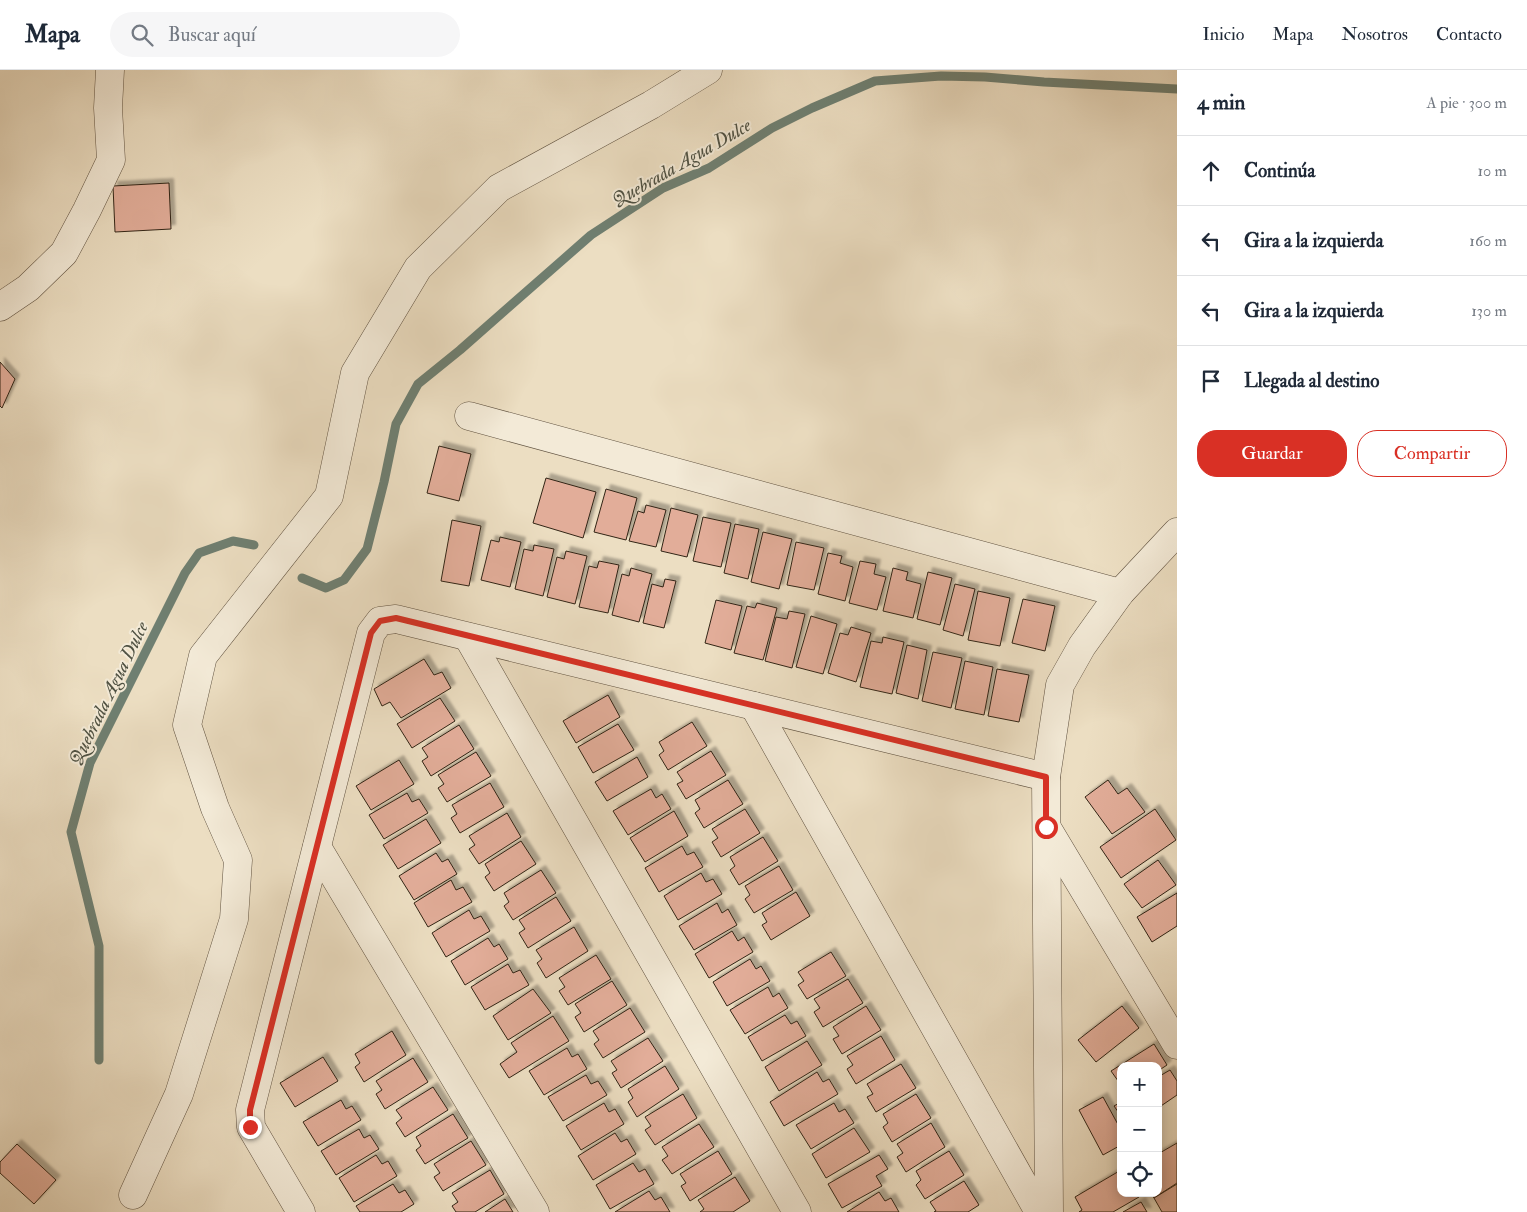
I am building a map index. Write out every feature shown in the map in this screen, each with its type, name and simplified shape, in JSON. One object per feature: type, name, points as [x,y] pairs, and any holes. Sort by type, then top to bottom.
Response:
[{"type":"street","points":[[0,307],[28,288],[64,253],[111,160],[108,108],[110,70]]},
{"type":"street","points":[[133,1195],[179,1094],[234,919],[238,860],[215,808],[187,725],[203,656],[329,496],[355,373],[418,268],[499,188],[651,105],[708,70]]},
{"type":"street","points":[[469,416],[1120,593]]},
{"type":"street","points":[[1049,1212],[1046,777],[1060,685],[1082,646],[1120,593],[1177,532]]},
{"type":"street","points":[[301,1212],[250,1127],[250,1110],[371,633],[380,621],[396,618],[1046,777]]},
{"type":"street","points":[[468,637],[797,1212]]},
{"type":"street","points":[[754,706],[1039,1212]]},
{"type":"street","points":[[1046,827],[1177,1045]]},
{"type":"street","points":[[317,847],[535,1212]]},
{"type":"building","points":[[169,183],[171,229],[115,232],[113,186]]},
{"type":"building","points":[[0,362],[15,379],[2,408],[0,406]]},
{"type":"building","points":[[439,446],[471,454],[459,501],[427,493]]},
{"type":"building","points":[[546,478],[596,492],[583,538],[533,523]]},
{"type":"building","points":[[606,489],[637,498],[626,540],[594,532]]},
{"type":"building","points":[[646,505],[666,510],[656,547],[629,541],[638,511],[644,513]]},
{"type":"building","points":[[671,508],[698,515],[687,557],[661,551]]},
{"type":"building","points":[[703,517],[731,523],[721,567],[693,561]]},
{"type":"building","points":[[452,520],[481,526],[469,586],[441,581]]},
{"type":"building","points":[[735,524],[759,529],[748,579],[724,573]]},
{"type":"building","points":[[763,532],[792,539],[779,589],[751,582]]},
{"type":"building","points":[[500,537],[521,542],[510,587],[481,580],[491,540],[499,542]]},
{"type":"building","points":[[796,542],[824,548],[814,590],[787,585]]},
{"type":"building","points":[[534,545],[554,549],[543,596],[515,589],[524,549],[533,551]]},
{"type":"building","points":[[566,551],[587,556],[575,604],[547,597],[557,557],[564,559]]},
{"type":"building","points":[[828,553],[842,556],[840,563],[853,567],[845,601],[818,594]]},
{"type":"building","points":[[599,561],[619,565],[608,613],[579,607],[589,566],[597,568]]},
{"type":"building","points":[[860,561],[876,564],[874,574],[886,577],[877,610],[849,603]]},
{"type":"building","points":[[631,568],[652,574],[639,622],[612,615],[622,574],[629,576]]},
{"type":"building","points":[[893,568],[908,572],[906,580],[921,584],[913,618],[883,611]]},
{"type":"building","points":[[928,572],[952,578],[940,625],[917,619]]},
{"type":"building","points":[[665,579],[676,581],[664,628],[643,623],[652,584],[663,587]]},
{"type":"building","points":[[955,584],[975,589],[963,636],[943,630]]},
{"type":"building","points":[[978,591],[1010,598],[1000,646],[968,640]]},
{"type":"building","points":[[1023,599],[1055,606],[1045,651],[1012,643]]},
{"type":"building","points":[[716,600],[742,606],[731,650],[705,643]]},
{"type":"building","points":[[757,603],[777,608],[763,660],[734,653],[747,606],[755,608]]},
{"type":"building","points":[[789,611],[805,614],[792,668],[765,661],[776,617],[787,619]]},
{"type":"building","points":[[811,616],[837,624],[823,674],[796,667]]},
{"type":"building","points":[[851,627],[871,633],[856,682],[828,673],[840,633],[848,635]]},
{"type":"building","points":[[883,637],[904,642],[892,694],[860,687],[871,641],[882,643]]},
{"type":"building","points":[[907,645],[927,650],[918,699],[896,693]]},
{"type":"building","points":[[933,652],[962,658],[951,708],[922,701]]},
{"type":"building","points":[[424,659],[434,675],[442,672],[451,688],[401,718],[390,702],[382,706],[374,689]]},
{"type":"building","points":[[965,661],[993,667],[984,715],[955,709]]},
{"type":"building","points":[[997,669],[1029,675],[1019,722],[988,716]]},
{"type":"building","points":[[608,695],[620,717],[576,743],[563,721]]},
{"type":"building","points":[[440,698],[455,721],[412,748],[397,724]]},
{"type":"building","points":[[692,722],[707,746],[668,770],[659,755],[664,751],[659,742]]},
{"type":"building","points":[[618,724],[634,750],[593,773],[578,747]]},
{"type":"building","points":[[459,725],[474,749],[431,776],[422,761],[428,757],[422,748]]},
{"type":"building","points":[[711,751],[726,775],[686,799],[677,784],[683,781],[677,772]]},
{"type":"building","points":[[476,752],[491,776],[447,802],[438,788],[444,784],[438,775]]},
{"type":"building","points":[[637,757],[648,777],[607,801],[595,782]]},
{"type":"building","points":[[399,760],[414,784],[371,810],[356,786]]},
{"type":"building","points":[[728,780],[743,804],[704,828],[695,813],[700,809],[695,800]]},
{"type":"building","points":[[1108,780],[1118,794],[1127,788],[1145,812],[1112,834],[1085,797]]},
{"type":"building","points":[[490,783],[504,807],[460,833],[451,818],[457,814],[452,805]]},
{"type":"building","points":[[651,789],[656,798],[662,794],[671,809],[628,835],[613,811]]},
{"type":"building","points":[[407,793],[412,802],[419,799],[428,813],[384,839],[369,815]]},
{"type":"building","points":[[745,809],[760,833],[721,857],[712,842],[718,838],[712,829]]},
{"type":"building","points":[[1155,809],[1176,840],[1121,878],[1100,847]]},
{"type":"building","points":[[674,811],[688,836],[645,862],[630,838]]},
{"type":"building","points":[[507,813],[521,837],[479,864],[469,849],[475,845],[469,836]]},
{"type":"building","points":[[426,819],[441,843],[398,869],[383,845]]},
{"type":"building","points":[[763,837],[778,861],[739,885],[730,870],[735,866],[730,857]]},
{"type":"building","points":[[521,841],[536,864],[494,891],[485,877],[490,873],[485,864]]},
{"type":"building","points":[[682,846],[687,855],[694,852],[703,867],[659,892],[645,868]]},
{"type":"building","points":[[436,853],[442,862],[448,859],[457,874],[414,900],[399,876]]},
{"type":"building","points":[[1158,860],[1176,885],[1142,908],[1124,884]]},
{"type":"building","points":[[779,866],[793,890],[754,913],[745,899],[750,895],[745,886]]},
{"type":"building","points":[[541,870],[556,893],[513,920],[504,906],[509,902],[504,893]]},
{"type":"building","points":[[701,873],[706,882],[713,879],[722,894],[678,920],[664,896]]},
{"type":"building","points":[[451,880],[456,890],[463,887],[472,902],[428,927],[414,903]]},
{"type":"building","points":[[796,892],[810,916],[771,940],[762,925],[767,922],[762,913]]},
{"type":"building","points":[[1177,893],[1177,926],[1152,942],[1137,917]]},
{"type":"building","points":[[556,897],[571,921],[528,948],[519,933],[525,929],[519,920]]},
{"type":"building","points":[[717,903],[722,913],[728,909],[737,925],[694,950],[679,926]]},
{"type":"building","points":[[469,910],[474,919],[481,916],[490,931],[446,957],[432,933]]},
{"type":"building","points":[[574,927],[588,951],[546,978],[537,963],[542,959],[536,950]]},
{"type":"building","points":[[732,931],[738,941],[744,937],[753,952],[709,978],[695,954]]},
{"type":"building","points":[[488,938],[494,947],[499,944],[508,959],[465,985],[451,961]]},
{"type":"building","points":[[831,952],[846,976],[807,999],[798,985],[804,981],[798,972]]},
{"type":"building","points":[[596,955],[611,979],[568,1005],[559,991],[565,987],[559,978]]},
{"type":"building","points":[[750,959],[756,969],[761,966],[770,981],[727,1006],[713,982]]},
{"type":"building","points":[[508,964],[513,973],[520,970],[529,985],[485,1010],[471,987]]},
{"type":"building","points":[[848,979],[863,1003],[823,1027],[814,1012],[820,1008],[814,999]]},
{"type":"building","points":[[612,981],[627,1005],[584,1032],[575,1017],[581,1013],[575,1004]]},
{"type":"building","points":[[768,987],[773,997],[779,993],[788,1008],[745,1034],[730,1010]]},
{"type":"building","points":[[533,989],[551,1013],[508,1040],[493,1016]]},
{"type":"building","points":[[866,1006],[881,1030],[842,1054],[833,1039],[839,1036],[833,1027]]},
{"type":"building","points":[[1122,1006],[1139,1028],[1096,1062],[1078,1040]]},
{"type":"building","points":[[630,1008],[645,1032],[603,1058],[594,1044],[599,1040],[593,1031]]},
{"type":"building","points":[[785,1015],[791,1024],[797,1021],[806,1036],[762,1061],[748,1037]]},
{"type":"building","points":[[553,1016],[569,1041],[509,1078],[500,1064],[517,1052],[511,1043]]},
{"type":"building","points":[[392,1031],[406,1055],[364,1082],[355,1067],[360,1063],[355,1054]]},
{"type":"building","points":[[881,1036],[895,1060],[856,1084],[847,1069],[853,1065],[847,1056]]},
{"type":"building","points":[[648,1038],[663,1061],[621,1088],[612,1073],[617,1070],[611,1061]]},
{"type":"building","points":[[807,1041],[822,1065],[779,1091],[765,1067]]},
{"type":"building","points":[[1154,1044],[1167,1065],[1162,1068],[1162,1062],[1125,1062]]},
{"type":"building","points":[[567,1048],[572,1057],[578,1054],[587,1069],[544,1095],[529,1071]]},
{"type":"building","points":[[323,1057],[338,1081],[295,1107],[280,1083]]},
{"type":"building","points":[[413,1058],[428,1082],[385,1109],[376,1094],[382,1090],[376,1081]]},
{"type":"building","points":[[901,1064],[916,1088],[876,1112],[867,1097],[873,1094],[867,1084]]},
{"type":"building","points":[[665,1066],[679,1089],[637,1117],[628,1102],[633,1098],[628,1089]]},
{"type":"building","points":[[1117,1067],[1117,1079],[1111,1071]]},
{"type":"building","points":[[1170,1070],[1177,1081],[1177,1095],[1162,1105],[1162,1075]]},
{"type":"building","points":[[817,1072],[823,1082],[829,1079],[838,1094],[784,1126],[770,1102]]},
{"type":"building","points":[[586,1075],[591,1084],[598,1081],[607,1095],[563,1121],[548,1097]]},
{"type":"building","points":[[433,1087],[448,1110],[405,1137],[396,1123],[402,1118],[396,1110]]},
{"type":"building","points":[[683,1094],[697,1118],[655,1145],[645,1130],[651,1126],[645,1117]]},
{"type":"building","points":[[916,1094],[931,1118],[892,1142],[883,1127],[888,1123],[883,1114]]},
{"type":"building","points":[[1103,1097],[1117,1123],[1117,1147],[1103,1155],[1079,1110]]},
{"type":"building","points":[[341,1100],[346,1109],[352,1106],[361,1120],[318,1146],[303,1122]]},
{"type":"building","points":[[604,1103],[609,1112],[615,1109],[624,1124],[581,1150],[566,1126]]},
{"type":"building","points":[[834,1103],[839,1112],[845,1109],[854,1123],[811,1149],[796,1125]]},
{"type":"building","points":[[453,1114],[468,1138],[425,1164],[416,1150],[421,1146],[416,1137]]},
{"type":"building","points":[[931,1123],[945,1147],[906,1172],[897,1157],[903,1153],[897,1144]]},
{"type":"building","points":[[699,1124],[714,1147],[672,1174],[662,1160],[668,1156],[662,1147]]},
{"type":"building","points":[[854,1128],[870,1152],[826,1178],[812,1154]]},
{"type":"building","points":[[359,1129],[364,1138],[370,1135],[379,1149],[336,1175],[321,1151]]},
{"type":"building","points":[[615,1133],[621,1142],[627,1139],[636,1154],[593,1180],[578,1156]]},
{"type":"building","points":[[471,1141],[486,1165],[443,1191],[434,1177],[440,1173],[434,1164]]},
{"type":"building","points":[[1177,1143],[1177,1183],[1162,1193],[1162,1152]]},
{"type":"building","points":[[17,1144],[56,1180],[34,1204],[0,1173],[0,1162]]},
{"type":"building","points":[[718,1151],[732,1174],[690,1201],[681,1186],[686,1183],[680,1174]]},
{"type":"building","points":[[949,1151],[964,1175],[925,1199],[916,1185],[921,1180],[916,1171]]},
{"type":"building","points":[[376,1155],[382,1164],[388,1161],[397,1176],[354,1202],[339,1178]]},
{"type":"building","points":[[879,1155],[888,1169],[876,1176],[882,1186],[842,1208],[828,1184]]},
{"type":"building","points":[[633,1163],[639,1172],[645,1169],[654,1184],[610,1209],[596,1185]]},
{"type":"building","points":[[490,1170],[504,1194],[475,1212],[456,1212],[452,1206],[458,1202],[452,1193]]},
{"type":"building","points":[[1117,1172],[1117,1197],[1139,1197],[1113,1212],[1079,1212],[1082,1210],[1075,1197]]},
{"type":"building","points":[[735,1177],[750,1201],[733,1212],[700,1212],[704,1209],[698,1200]]},
{"type":"building","points":[[964,1181],[979,1205],[968,1212],[934,1212],[936,1211],[930,1202]]},
{"type":"building","points":[[393,1184],[399,1193],[405,1190],[414,1204],[401,1212],[360,1212],[356,1206]]},
{"type":"building","points":[[1177,1184],[1177,1212],[1162,1212],[1154,1198],[1162,1197],[1162,1193]]},
{"type":"building","points":[[649,1191],[655,1200],[661,1197],[670,1212],[615,1212]]},
{"type":"building","points":[[879,1192],[885,1201],[891,1198],[899,1212],[847,1212]]},
{"type":"building","points":[[505,1199],[513,1212],[485,1212]]},
{"type":"building","points":[[1141,1202],[1147,1212],[1123,1212]]},
{"type":"waterway","name":"Quebrada Agua Dulce","points":[[302,578],[326,588],[344,580],[367,549],[396,424],[418,384],[460,350],[591,235],[663,188],[709,168],[772,128],[812,108],[875,81],[941,76],[985,77],[1177,89]]},
{"type":"waterway","name":"Quebrada Agua Dulce","points":[[99,1060],[99,946],[71,832],[90,763],[185,573],[199,553],[233,541],[254,545]]},
{"type":"route","points":[[250,1127],[250,1110],[371,633],[380,621],[396,618],[1046,777],[1046,827]]}]
